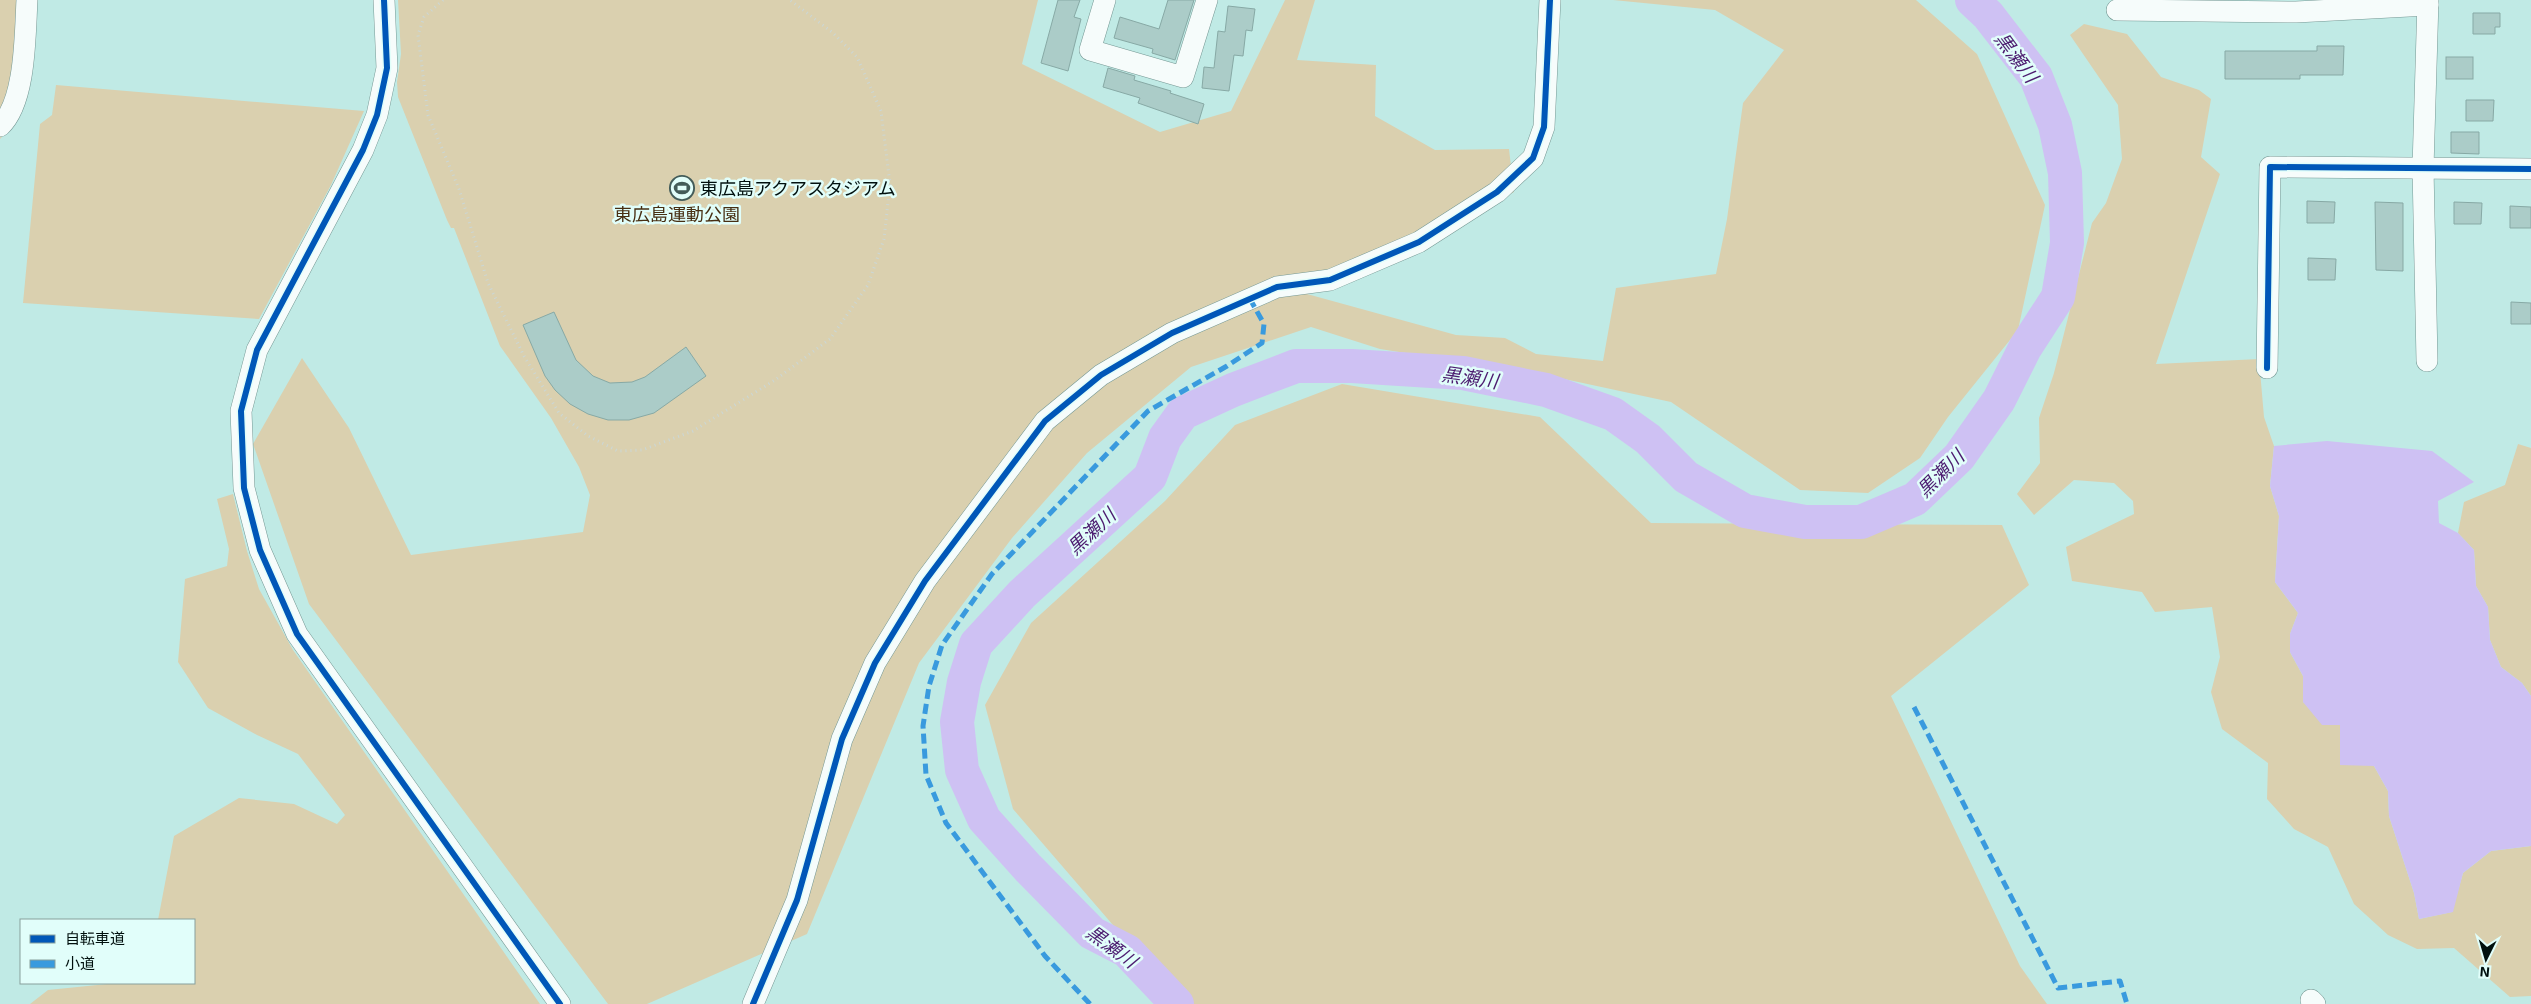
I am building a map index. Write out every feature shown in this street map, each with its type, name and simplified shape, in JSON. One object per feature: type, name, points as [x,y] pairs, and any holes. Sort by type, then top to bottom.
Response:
[{"type":"street","points":[[0,126],[12,110],[17,92],[27,0]]},
{"type":"street","points":[[384,0],[387,68],[377,115],[363,150],[256,350],[241,411],[244,488],[260,550],[297,634],[560,1004]]},
{"type":"street","points":[[1106,0],[1090,50],[1182,77],[1208,0]]},
{"type":"street","points":[[753,1004],[797,900],[842,739],[875,663],[925,581],[1045,421],[1101,375],[1164,338],[1277,287],[1330,280],[1419,242],[1497,192],[1534,158],[1544,127],[1550,0]]},
{"type":"street","points":[[2117,10],[2296,12],[2428,3],[2423,168],[2427,361]]},
{"type":"street","points":[[2267,368],[2270,167],[2531,169]]},
{"type":"path","points":[[443,0],[424,18],[418,35],[428,115],[459,189],[488,283],[524,356],[559,413],[588,436],[618,450],[642,450],[693,431],[775,380],[830,339],[868,285],[884,239],[890,184],[881,111],[857,57],[833,33],[790,0]]},
{"type":"green space","points":[[0,0],[37,0],[27,98],[17,120],[0,139]]},
{"type":"green space","name":"東広島運動公園","points":[[398,0],[1038,0],[1022,64],[1160,132],[1231,111],[1285,0],[1315,0],[1297,60],[1376,65],[1375,116],[1435,150],[1509,149],[1514,192],[1382,267],[1307,294],[1456,335],[1505,338],[1536,354],[1603,361],[1616,288],[1716,274],[1727,219],[1743,103],[1784,50],[1715,10],[1613,0],[1916,0],[1977,54],[2045,205],[2018,330],[1948,417],[1920,458],[1868,493],[1800,490],[1671,402],[1541,374],[1380,349],[1311,327],[1191,367],[1087,453],[1012,538],[919,663],[807,934],[647,1004],[608,1004],[309,604],[253,444],[302,358],[349,428],[411,555],[583,532],[590,495],[579,467],[551,418],[500,346],[454,228],[451,228],[447,220],[398,97],[397,82],[401,54]]},
{"type":"green space","points":[[2084,24],[2127,34],[2161,77],[2199,90],[2211,99],[2201,157],[2220,174],[2156,364],[2259,359],[2264,417],[2274,446],[2270,486],[2279,516],[2275,582],[2298,613],[2290,634],[2290,652],[2303,676],[2303,702],[2340,724],[2374,766],[2388,791],[2389,816],[2414,893],[2419,919],[2452,912],[2463,873],[2491,851],[2531,846],[2531,996],[2510,997],[2454,948],[2417,949],[2388,935],[2354,904],[2328,847],[2294,829],[2267,799],[2268,763],[2222,729],[2211,692],[2220,657],[2212,607],[2155,612],[2142,592],[2072,581],[2066,547],[2134,514],[2133,501],[2114,483],[2074,480],[2034,515],[2017,494],[2040,463],[2039,418],[2054,373],[2092,223],[2106,203],[2122,159],[2118,105],[2070,35]]},
{"type":"green space","points":[[56,85],[364,111],[331,185],[259,319],[23,303],[40,124],[52,115]]},
{"type":"green space","points":[[1342,384],[1540,417],[1651,523],[2002,525],[2029,585],[1891,696],[2020,966],[2047,1004],[1181,1004],[1013,809],[985,705],[1031,623],[1165,501],[1235,425]]},
{"type":"green space","points":[[2518,444],[2531,448],[2531,696],[2522,683],[2501,667],[2490,640],[2488,607],[2476,586],[2474,550],[2458,533],[2464,502],[2505,485]]},
{"type":"green space","points":[[233,494],[247,551],[259,589],[293,650],[540,1004],[30,1004],[48,990],[107,984],[195,984],[195,919],[158,919],[174,836],[239,798],[294,804],[337,824],[345,815],[298,754],[257,735],[208,708],[178,662],[185,579],[227,566],[229,549],[217,499]]},
{"type":"shaded area","points":[[2327,441],[2432,451],[2474,482],[2438,501],[2439,523],[2458,533],[2474,550],[2476,586],[2488,607],[2490,640],[2501,667],[2522,683],[2531,696],[2531,846],[2491,851],[2463,873],[2453,912],[2419,919],[2414,893],[2389,816],[2388,791],[2374,766],[2340,765],[2340,725],[2322,725],[2303,702],[2303,676],[2290,652],[2290,634],[2298,613],[2275,582],[2279,516],[2270,486],[2274,446]]},
{"type":"building","points":[[1058,0],[1080,0],[1074,17],[1081,19],[1068,71],[1041,63]]},
{"type":"building","points":[[1168,0],[1194,0],[1175,60],[1152,53],[1153,49],[1114,38],[1120,17],[1159,29]]},
{"type":"building","points":[[1228,6],[1255,9],[1252,31],[1246,30],[1243,56],[1234,55],[1229,91],[1202,88],[1204,67],[1214,68],[1218,31],[1225,32]]},
{"type":"building","points":[[2473,13],[2500,13],[2500,27],[2495,27],[2495,34],[2473,34]]},
{"type":"building","points":[[2317,46],[2344,46],[2343,75],[2300,75],[2300,79],[2225,79],[2225,51],[2317,51]]},
{"type":"building","points":[[2446,57],[2473,57],[2473,79],[2446,79]]},
{"type":"building","points":[[1108,68],[1135,76],[1134,80],[1171,91],[1170,93],[1204,104],[1198,124],[1138,103],[1140,98],[1103,87]]},
{"type":"building","points":[[2466,100],[2494,100],[2493,121],[2466,121]]},
{"type":"building","points":[[2451,132],[2479,132],[2479,154],[2451,153]]},
{"type":"building","points":[[2307,201],[2335,202],[2334,223],[2307,223]]},
{"type":"building","points":[[2375,202],[2403,203],[2403,271],[2376,270]]},
{"type":"building","points":[[2454,202],[2482,203],[2481,224],[2454,224]]},
{"type":"building","points":[[2510,206],[2531,207],[2531,228],[2510,228]]},
{"type":"building","points":[[2308,258],[2336,259],[2335,280],[2308,280]]},
{"type":"building","points":[[2511,302],[2531,303],[2531,324],[2511,324]]},
{"type":"building","points":[[554,312],[576,360],[593,376],[610,383],[632,382],[645,377],[686,347],[706,376],[654,413],[629,420],[608,420],[588,414],[570,404],[555,390],[545,376],[523,325]]},
{"type":"waterway","name":"黒瀬川","points":[[1177,1004],[1127,951],[1092,933],[1028,868],[984,819],[962,770],[957,722],[964,682],[976,644],[1022,594],[1150,477],[1165,438],[1183,413],[1233,390],[1296,366],[1352,366],[1463,373],[1546,390],[1613,414],[1648,439],[1686,477],[1745,511],[1805,522],[1861,522],[1915,499],[1959,457],[1999,400],[2025,348],[2058,297],[2067,243],[2065,173],[2055,125],[2036,77],[1988,15],[1972,0]]},
{"type":"marked path","points":[[1090,1004],[1045,956],[946,823],[926,775],[923,726],[929,686],[942,645],[992,574],[1148,411],[1227,366],[1262,343],[1264,324],[1250,299]]},
{"type":"marked path","points":[[1914,707],[2058,988],[2120,981],[2127,1004]]},
{"type":"cycle path","points":[[384,0],[387,68],[377,115],[363,150],[257,350],[241,411],[244,488],[260,550],[297,634],[560,1004]]},
{"type":"cycle path","points":[[753,1004],[797,900],[842,739],[875,663],[925,581],[1045,421],[1101,375],[1172,333],[1277,287],[1330,280],[1419,242],[1497,192],[1533,158],[1544,127],[1550,0]]},
{"type":"cycle path","points":[[2267,368],[2270,167],[2531,169]]},
{"type":"place","name":"東広島アクアスタジアム","points":[[682,188]]}]
